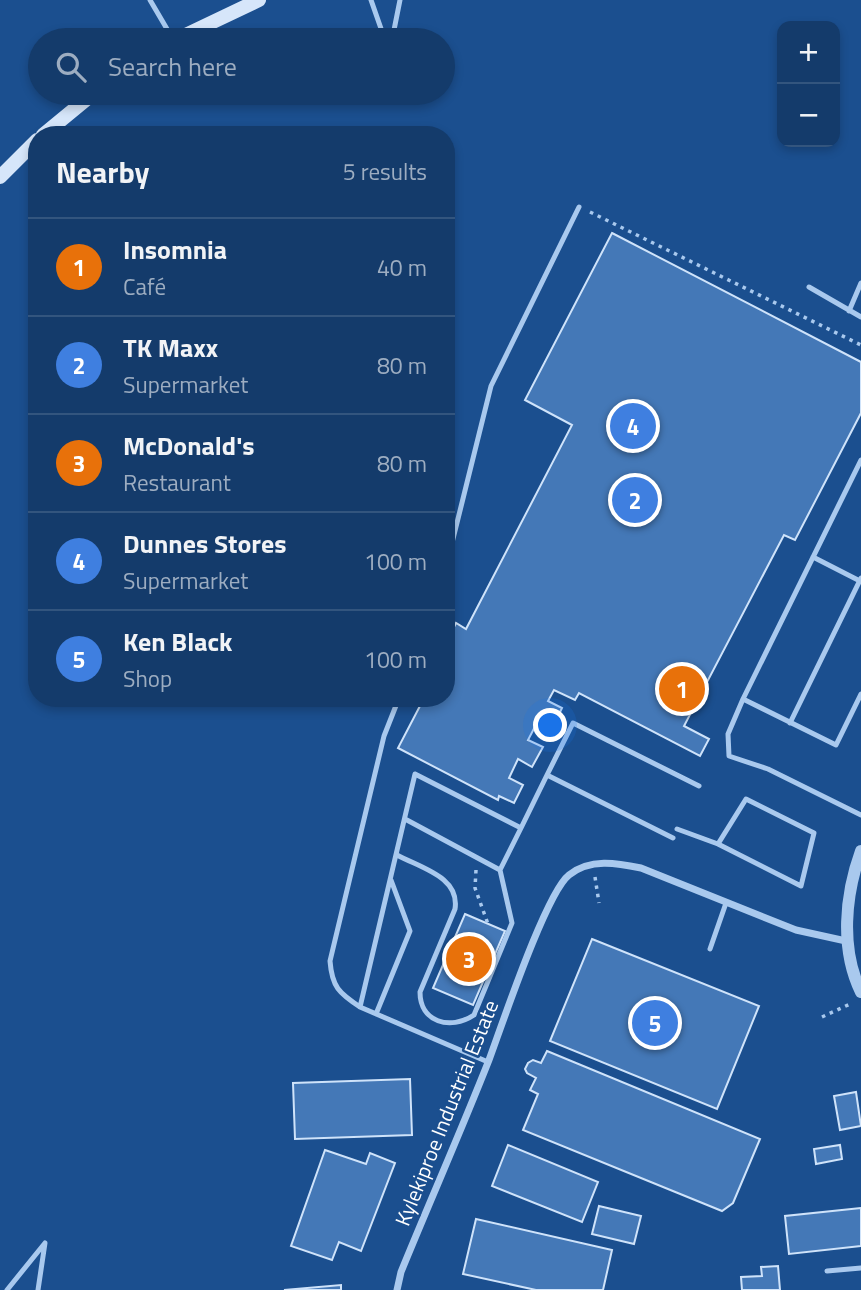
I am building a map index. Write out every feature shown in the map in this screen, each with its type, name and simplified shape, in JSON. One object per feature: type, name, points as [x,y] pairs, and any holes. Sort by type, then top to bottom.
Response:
[{"type":"main road","points":[[201,28],[259,0]]},
{"type":"main road","points":[[54,126],[79,105]]},
{"type":"main road","points":[[0,177],[28,150]]},
{"type":"street","points":[[861,851],[848,907],[846,941],[855,980],[861,992]]},
{"type":"street","points":[[593,863],[621,864],[641,869],[796,930],[846,941]]},
{"type":"street","name":"Kylekiproe Industrial Estate","points":[[397,1290],[401,1272],[552,900],[568,875],[593,863]]},
{"type":"lane","points":[[150,0],[166,28]]},
{"type":"lane","points":[[371,0],[382,28]]},
{"type":"lane","points":[[394,28],[400,0]]},
{"type":"lane","points":[[455,530],[491,386],[579,207]]},
{"type":"lane","points":[[809,287],[861,317]]},
{"type":"lane","points":[[849,311],[860,287]]},
{"type":"lane","points":[[861,460],[728,734],[729,756],[768,769],[861,815]]},
{"type":"lane","points":[[790,723],[861,580],[813,557]]},
{"type":"lane","points":[[743,699],[836,745],[861,694]]},
{"type":"lane","points":[[395,707],[384,736],[330,961],[332,980],[343,996],[360,1007],[488,1062]]},
{"type":"lane","points":[[397,855],[446,881],[454,889],[457,899],[455,909],[420,992],[420,1005],[425,1013],[449,1024],[464,1022],[474,1015],[512,923],[500,870],[573,723],[699,786]]},
{"type":"lane","points":[[360,1007],[415,774],[521,828]]},
{"type":"lane","points":[[547,775],[673,838]]},
{"type":"lane","points":[[677,829],[718,844],[801,886],[814,833],[746,799],[718,844]]},
{"type":"lane","points":[[405,819],[500,870]]},
{"type":"lane","points":[[376,1014],[410,931],[391,880]]},
{"type":"lane","points":[[710,949],[726,903]]},
{"type":"lane","points":[[7,1290],[45,1243],[38,1290]]},
{"type":"lane","points":[[827,1271],[861,1268]]},
{"type":"path","points":[[579,207],[861,345]]},
{"type":"path","points":[[477,858],[475,888],[488,923]]},
{"type":"path","points":[[593,863],[599,903]]},
{"type":"path","points":[[822,1017],[851,1003]]},
{"type":"building","points":[[612,233],[861,362],[861,413],[795,540],[784,535],[684,726],[709,739],[700,756],[579,693],[575,700],[554,690],[548,701],[562,708],[553,727],[539,719],[528,740],[543,747],[532,767],[518,759],[509,778],[523,785],[514,803],[499,796],[498,800],[398,748],[419,707],[455,707],[455,625],[456,623],[466,629],[572,425],[525,400]]},
{"type":"building","points":[[465,914],[505,931],[473,1005],[433,988]]},
{"type":"building","points":[[592,939],[759,1006],[717,1109],[550,1041]]},
{"type":"building","points":[[547,1051],[760,1139],[733,1203],[722,1211],[523,1130],[538,1094],[530,1090],[536,1078],[525,1069],[533,1060],[541,1063]]},
{"type":"building","points":[[410,1079],[412,1135],[295,1139],[293,1083]]},
{"type":"building","points":[[856,1092],[861,1126],[840,1130],[834,1096]]},
{"type":"building","points":[[508,1145],[598,1182],[582,1222],[492,1186]]},
{"type":"building","points":[[840,1145],[842,1159],[816,1164],[814,1149]]},
{"type":"building","points":[[325,1150],[366,1164],[370,1153],[395,1163],[361,1251],[339,1242],[332,1260],[291,1246]]},
{"type":"building","points":[[599,1206],[641,1216],[634,1244],[592,1234]]},
{"type":"building","points":[[861,1208],[861,1246],[789,1254],[785,1216]]},
{"type":"building","points":[[476,1219],[612,1250],[603,1290],[536,1290],[463,1274]]},
{"type":"building","points":[[778,1266],[780,1290],[742,1290],[741,1277],[762,1276],[761,1267]]},
{"type":"building","points":[[341,1285],[341,1290],[284,1290]]},
{"type":"place","name":"Dunnes Stores","points":[[633,426]]},
{"type":"place","name":"TK Maxx","points":[[635,500]]},
{"type":"place","name":"Insomnia","points":[[682,689]]},
{"type":"place","name":"McDonald's","points":[[469,959]]},
{"type":"place","name":"Ken Black","points":[[655,1023]]}]
